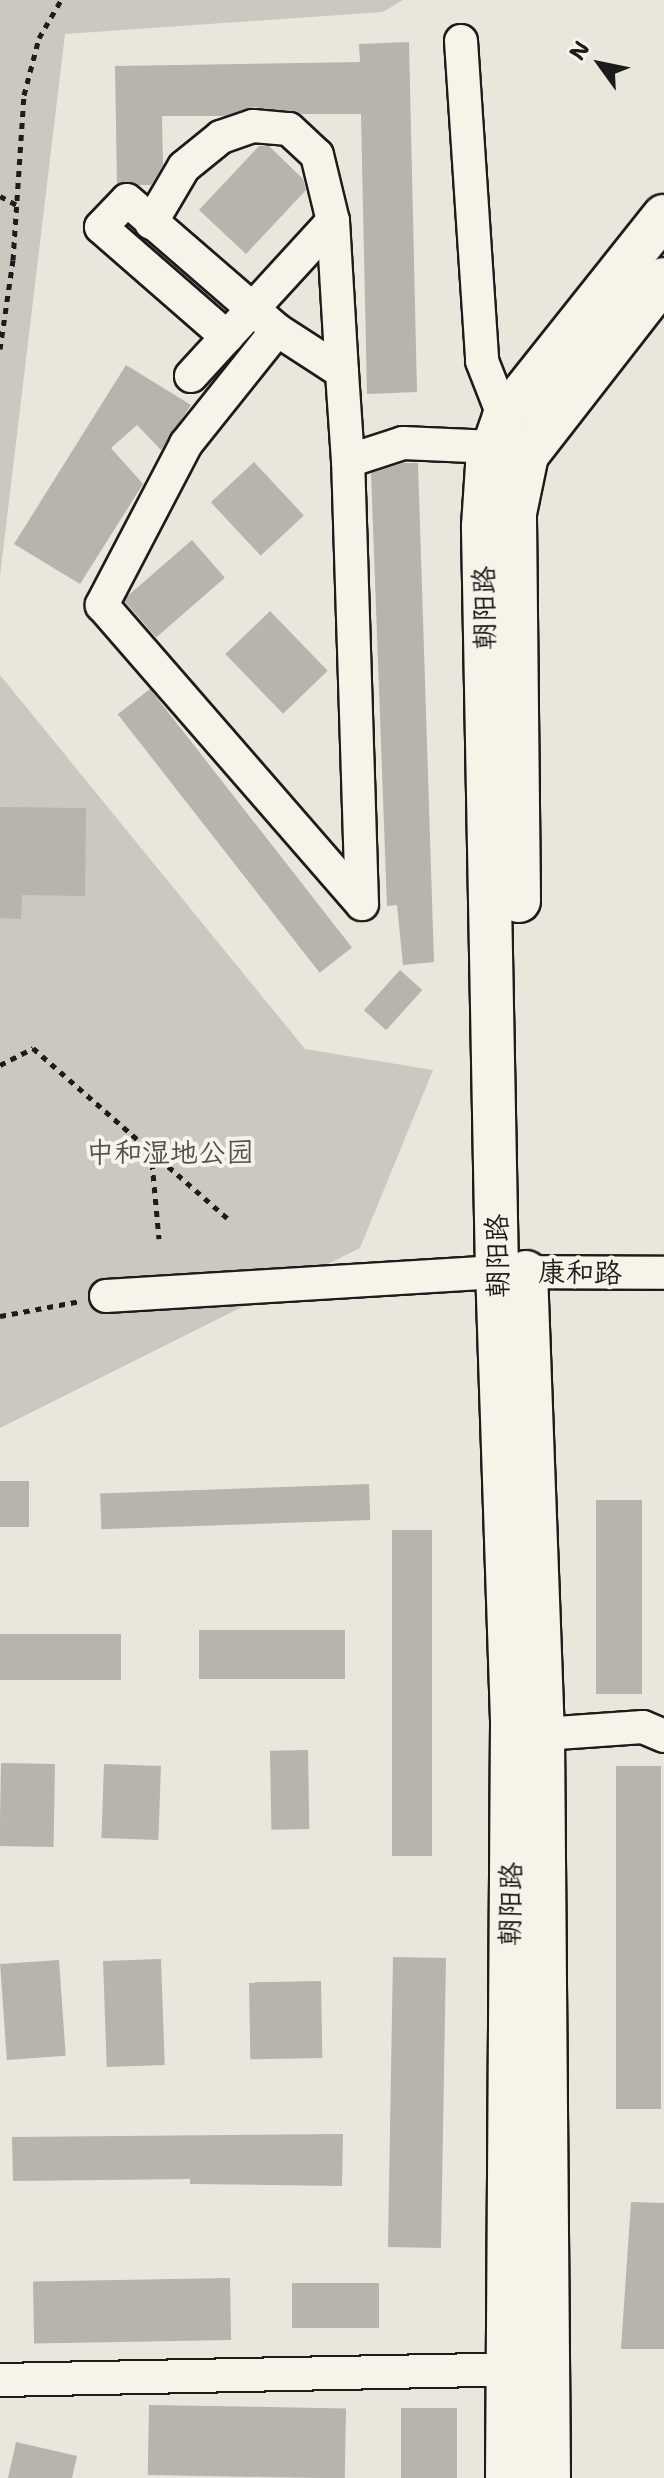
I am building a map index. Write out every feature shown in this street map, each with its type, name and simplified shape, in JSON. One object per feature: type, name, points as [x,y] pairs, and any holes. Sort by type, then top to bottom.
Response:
[{"type":"main road","points":[[499,432],[664,216]]},
{"type":"main road","name":"朝阳路","points":[[507,2478],[515,513],[527,455],[543,428],[664,279]]},
{"type":"main road","name":"朝阳路","points":[[499,432],[483,526],[511,1272],[543,1734],[549,2478]]},
{"type":"street","name":"朝阳路","points":[[461,41],[482,361],[499,432]]},
{"type":"street","points":[[151,223],[184,167],[221,137],[253,126],[289,129],[317,155],[333,221],[348,461],[362,904],[102,605],[186,444],[277,330]]},
{"type":"street","points":[[227,337],[101,227],[127,200],[277,330],[342,372]]},
{"type":"street","points":[[191,376],[333,221]]},
{"type":"street","points":[[348,461],[403,443],[499,432]]},
{"type":"street","name":"康和路","points":[[106,1296],[511,1272],[664,1273]]},
{"type":"street","points":[[543,1734],[643,1727],[664,1736]]},
{"type":"street","points":[[0,2380],[549,2369]]},
{"type":"path","points":[[0,349],[18,205],[24,95],[39,38],[61,0]]},
{"type":"path","points":[[0,196],[18,205]]},
{"type":"path","points":[[0,1065],[33,1048],[228,1219]]},
{"type":"path","points":[[151,1150],[159,1239]]},
{"type":"path","points":[[0,1316],[106,1296]]},
{"type":"green space","points":[[0,0],[403,0],[383,12],[65,34],[0,576]]},
{"type":"green space","name":"中和湿地公园","points":[[0,675],[305,1049],[433,1070],[360,1248],[0,1428]]},
{"type":"building","points":[[409,42],[417,392],[367,394],[361,114],[301,114],[255,107],[225,116],[162,116],[163,165],[151,185],[117,185],[115,66],[360,62],[359,44]]},
{"type":"building","points":[[259,146],[269,146],[303,179],[306,190],[246,254],[199,210]]},
{"type":"building","points":[[126,365],[191,405],[161,450],[137,425],[111,448],[143,484],[80,584],[14,544]]},
{"type":"building","points":[[254,462],[304,515],[261,556],[211,502]]},
{"type":"building","points":[[403,463],[418,463],[434,962],[403,965],[397,905],[387,906],[371,473]]},
{"type":"building","points":[[192,540],[225,578],[156,637],[123,600]]},
{"type":"building","points":[[270,611],[328,671],[283,714],[225,654]]},
{"type":"building","points":[[150,689],[352,947],[320,973],[118,714]]},
{"type":"building","points":[[0,807],[86,808],[85,896],[22,895],[21,919],[0,918]]},
{"type":"building","points":[[400,970],[422,990],[386,1030],[364,1010]]},
{"type":"building","points":[[0,1481],[29,1481],[29,1527],[0,1527]]},
{"type":"building","points":[[369,1484],[370,1520],[101,1529],[100,1493]]},
{"type":"building","points":[[596,1500],[642,1500],[642,1694],[596,1694]]},
{"type":"building","points":[[392,1530],[432,1530],[432,1856],[392,1856]]},
{"type":"building","points":[[199,1630],[345,1630],[345,1679],[199,1679]]},
{"type":"building","points":[[0,1634],[121,1634],[121,1680],[0,1680]]},
{"type":"building","points":[[308,1750],[309,1829],[271,1830],[270,1751]]},
{"type":"building","points":[[1,1763],[55,1764],[54,1847],[0,1846]]},
{"type":"building","points":[[104,1764],[161,1766],[158,1840],[101,1838]]},
{"type":"building","points":[[616,1766],[661,1766],[661,2109],[616,2109]]},
{"type":"building","points":[[393,1957],[446,1958],[441,2248],[388,2247]]},
{"type":"building","points":[[161,1959],[165,2065],[107,2067],[103,1961]]},
{"type":"building","points":[[59,1960],[66,2056],[7,2060],[0,1964]]},
{"type":"building","points":[[321,1981],[322,2058],[250,2059],[249,1982]]},
{"type":"building","points":[[343,2134],[342,2186],[190,2184],[190,2179],[13,2181],[12,2137]]},
{"type":"building","points":[[631,2202],[664,2203],[664,2349],[621,2349]]},
{"type":"building","points":[[230,2278],[231,2340],[34,2343],[33,2281]]},
{"type":"building","points":[[292,2283],[379,2283],[379,2328],[292,2328]]},
{"type":"building","points":[[149,2405],[346,2408],[345,2478],[148,2475]]},
{"type":"building","points":[[401,2408],[457,2408],[457,2478],[401,2478]]},
{"type":"building","points":[[16,2442],[77,2456],[72,2478],[8,2478]]}]
